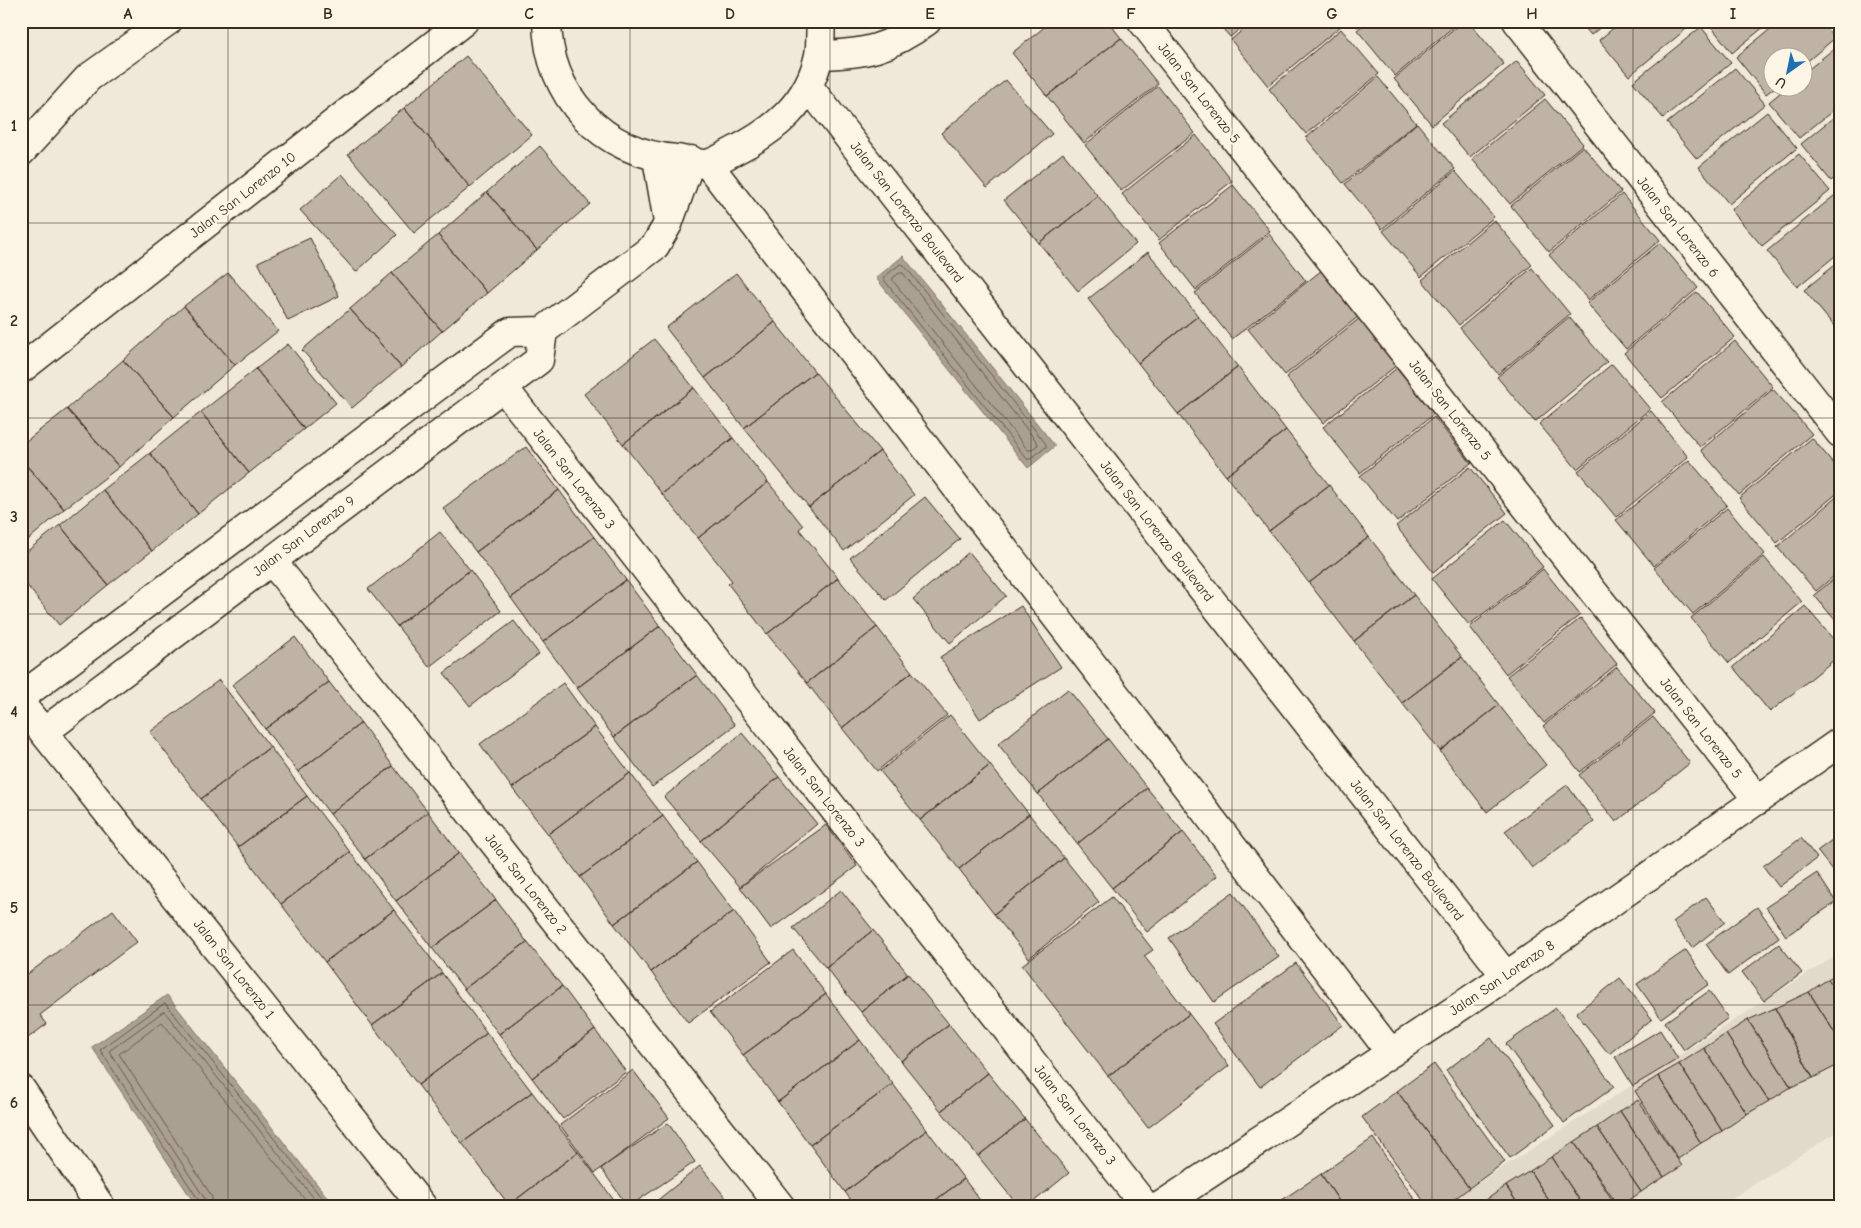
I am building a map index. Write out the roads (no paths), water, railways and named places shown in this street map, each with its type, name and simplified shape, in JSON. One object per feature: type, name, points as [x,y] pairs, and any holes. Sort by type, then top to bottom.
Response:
[{"type":"street","points":[[21,152],[88,78],[168,21]]},
{"type":"street","name":"Jalan San Lorenzo 10","points":[[21,369],[464,21]]},
{"type":"street","points":[[547,21],[547,44],[563,89],[593,126],[633,151],[657,158],[700,162],[762,137],[793,109],[808,86],[819,55],[821,24]]},
{"type":"street","points":[[819,55],[858,54],[903,38],[927,21]]},
{"type":"street","name":"Jalan San Lorenzo 5","points":[[1142,21],[1758,800]]},
{"type":"street","name":"Jalan San Lorenzo 6","points":[[1517,21],[1840,433]]},
{"type":"street","points":[[821,24],[858,54]]},
{"type":"street","name":"Jalan San Lorenzo Boulevard","points":[[808,86],[1506,976]]},
{"type":"street","points":[[657,158],[668,224]]},
{"type":"street","points":[[21,697],[510,332],[543,331],[655,246],[700,162]]},
{"type":"street","points":[[700,162],[1391,1053]]},
{"type":"street","name":"Jalan San Lorenzo 9","points":[[45,731],[539,360],[543,331]]},
{"type":"street","name":"Jalan San Lorenzo 3","points":[[502,387],[1146,1207]]},
{"type":"street","points":[[355,448],[378,481]]},
{"type":"street","name":"Jalan San Lorenzo 2","points":[[272,560],[781,1207]]},
{"type":"street","name":"Jalan San Lorenzo 1","points":[[21,704],[45,731],[423,1207]]},
{"type":"street","name":"Jalan San Lorenzo 8","points":[[1159,1207],[1506,976],[1840,742]]},
{"type":"street","points":[[21,1089],[101,1207]]},
{"type":"water","points":[[903,256],[1055,446],[1028,468],[876,278]]},
{"type":"water","points":[[167,995],[335,1207],[197,1207],[92,1047]]}]
